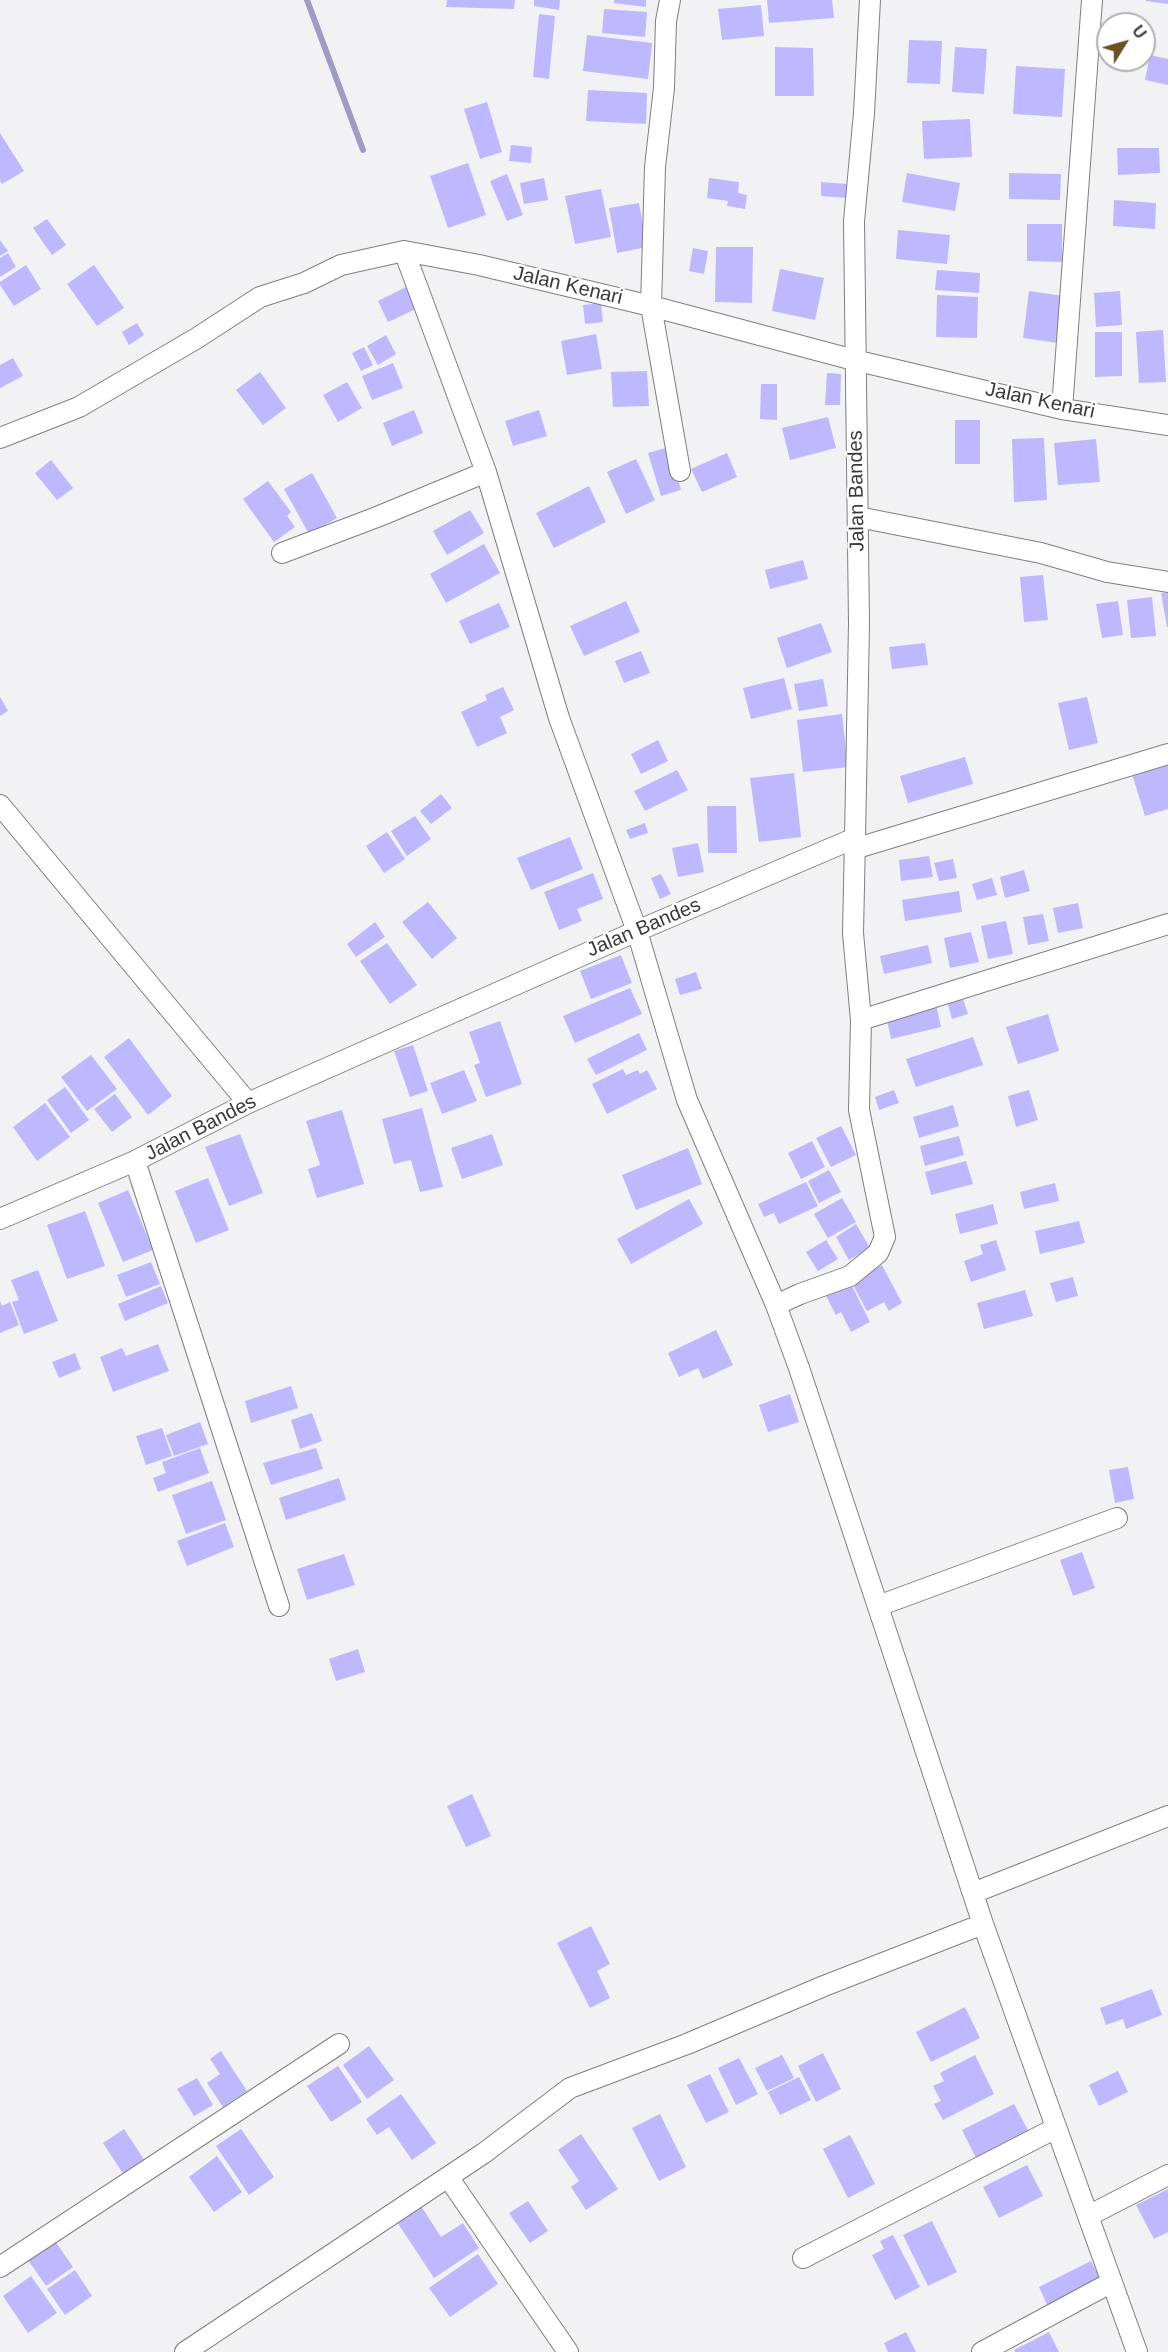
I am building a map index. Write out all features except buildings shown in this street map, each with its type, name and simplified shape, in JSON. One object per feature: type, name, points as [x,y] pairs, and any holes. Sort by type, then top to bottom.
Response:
[{"type":"street","points":[[670,0],[666,21],[664,88],[656,167],[651,306],[680,471]]},
{"type":"street","name":"Jalan Bandes","points":[[0,1219],[135,1161],[248,1103],[638,930],[855,843],[858,517],[854,360],[854,220],[864,113],[870,0]]},
{"type":"street","points":[[1062,409],[1092,0]]},
{"type":"street","points":[[404,251],[486,472],[560,718],[638,930],[687,1100],[776,1305],[799,1368],[983,1924],[1137,2352]]},
{"type":"street","name":"Jalan Kenari","points":[[0,438],[79,407],[197,338],[260,297],[303,284],[341,265],[404,251],[479,265],[651,306],[854,360],[1062,409],[1168,425]]},
{"type":"street","points":[[282,553],[377,518],[486,472]]},
{"type":"street","points":[[858,517],[1041,553],[1107,572],[1168,582]]},
{"type":"street","points":[[776,1305],[850,1276],[868,1263],[883,1244],[884,1229],[859,1110],[861,1020],[853,933],[855,843],[1168,754]]},
{"type":"street","points":[[0,806],[248,1103]]},
{"type":"street","points":[[861,1020],[1168,924]]},
{"type":"street","points":[[135,1161],[279,1606]]},
{"type":"street","points":[[878,1606],[1117,1518]]},
{"type":"street","points":[[973,1893],[1168,1816]]},
{"type":"street","points":[[185,2352],[484,2153],[553,2099],[577,2085],[687,2044],[824,1986],[983,1924]]},
{"type":"street","points":[[0,2267],[339,2044]]},
{"type":"street","points":[[803,2258],[1056,2128]]},
{"type":"street","points":[[1088,2216],[1168,2175]]},
{"type":"street","points":[[448,2177],[568,2352]]},
{"type":"street","points":[[982,2352],[1112,2282]]},
{"type":"waterway","points":[[307,0],[363,150]]}]
